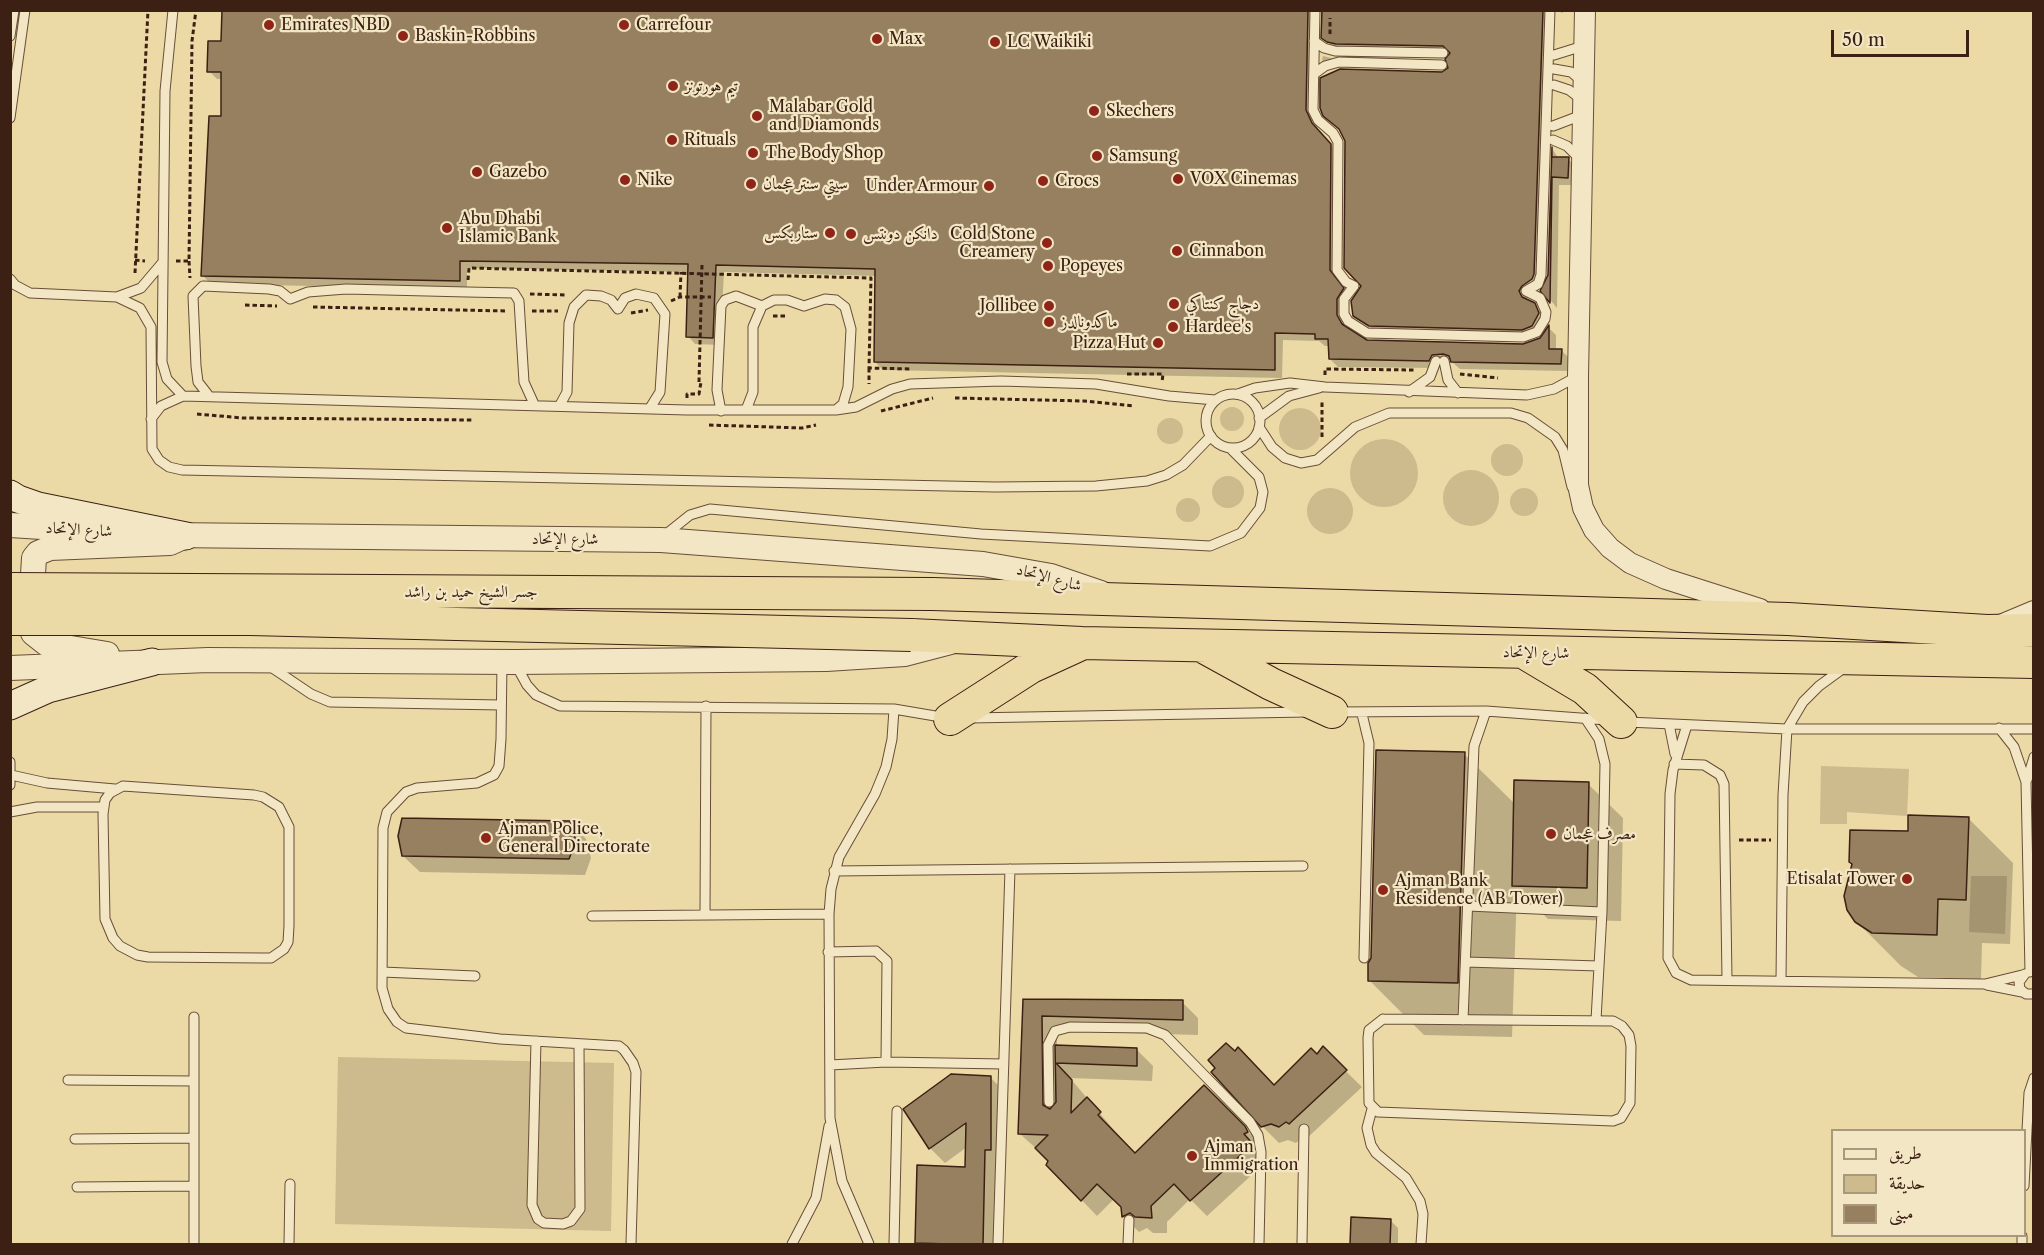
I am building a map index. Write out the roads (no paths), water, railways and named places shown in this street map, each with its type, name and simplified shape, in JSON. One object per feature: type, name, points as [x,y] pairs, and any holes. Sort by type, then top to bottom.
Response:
[{"type":"highway","name":"جسر الشيخ حميد بن راشد","points":[[10,590],[932,594]]},
{"type":"highway","name":"شارع الإتحاد","points":[[932,594],[1788,619],[1987,631],[2034,630]]},
{"type":"highway","name":"جسر الشيخ حميد بن راشد","points":[[10,619],[262,619],[911,635]]},
{"type":"highway","name":"شارع الإتحاد","points":[[911,635],[1082,643],[2034,662]]},
{"type":"highway","points":[[950,719],[1031,667],[1082,643]]},
{"type":"highway","points":[[1199,644],[1271,684],[1332,712]]},
{"type":"highway","points":[[1525,653],[1585,690],[1621,722]]},
{"type":"main road","points":[[10,494],[38,506],[186,536]]},
{"type":"main road","points":[[10,706],[48,689],[152,662]]},
{"type":"street","points":[[1585,10],[1578,376],[1578,485],[1583,508],[1594,530],[1610,548],[1630,563],[1666,579],[1788,619]]},
{"type":"street","name":"شارع الإتحاد","points":[[10,525],[186,536],[661,540],[982,564],[1051,576],[1114,598]]},
{"type":"street","points":[[152,662],[47,644],[39,640],[30,624],[32,564],[38,553],[50,548],[170,543],[186,536]]},
{"type":"street","points":[[1987,631],[2034,611]]},
{"type":"street","name":"شارع الإتحاد","points":[[10,668],[152,662],[509,662],[872,658],[939,647],[967,636]]},
{"type":"lane","points":[[10,36],[14,10]]},
{"type":"lane","points":[[10,118],[25,10]]},
{"type":"lane","points":[[173,10],[165,79],[162,362],[167,379],[183,396]]},
{"type":"lane","points":[[1315,10],[1315,115],[1336,137],[1338,146],[1337,270],[1346,282],[1354,286],[1344,299],[1344,314],[1353,327],[1367,333],[1531,335],[1542,326],[1546,312],[1540,298],[1526,291],[1538,284],[1541,275],[1550,10]]},
{"type":"lane","points":[[1314,41],[1324,48],[1335,51],[1443,53]]},
{"type":"lane","points":[[1554,55],[1584,45]]},
{"type":"lane","points":[[1314,74],[1325,66],[1339,62],[1442,65]]},
{"type":"lane","points":[[1554,69],[1571,72],[1583,100]]},
{"type":"lane","points":[[1554,85],[1569,90],[1583,100]]},
{"type":"lane","points":[[1554,126],[1583,100]]},
{"type":"lane","points":[[1553,140],[1574,152],[1582,166]]},
{"type":"lane","points":[[10,279],[15,285],[30,293],[117,297],[134,292],[150,281],[164,261]]},
{"type":"lane","points":[[209,396],[198,382],[196,366],[193,296],[196,290],[203,286],[269,289],[280,291],[290,299],[308,292],[346,290],[514,293],[521,311],[524,381],[534,404]]},
{"type":"lane","points":[[560,405],[567,392],[571,315],[574,307],[586,296],[606,297],[618,309],[625,298],[636,294],[654,298],[664,314],[660,392],[650,408]]},
{"type":"lane","points":[[721,411],[717,390],[721,306],[725,300],[736,296],[762,306]]},
{"type":"lane","points":[[117,297],[140,308],[151,327],[152,449],[164,464],[182,470],[995,487],[1096,486],[1147,481],[1183,465],[1211,436]]},
{"type":"lane","points":[[746,410],[753,392],[753,327],[762,306],[774,300],[787,300],[804,306],[825,299],[836,300],[845,307],[849,317],[848,387],[843,404],[836,410]]},
{"type":"lane","points":[[1409,392],[1430,377],[1440,361],[1448,380],[1458,393]]},
{"type":"lane","points":[[661,540],[690,514],[710,509],[981,534],[1210,546],[1241,533],[1260,508],[1263,492],[1259,477],[1230,448],[1219,444],[1211,436],[1206,421],[1210,406],[1222,396],[1238,394],[1263,386],[1290,383],[1409,392],[1527,395],[1554,389],[1578,376]]},
{"type":"lane","points":[[151,419],[161,406],[183,396],[721,411],[836,410],[856,407],[902,386],[930,382],[1023,381],[1096,384],[1169,396],[1215,400]]},
{"type":"lane","points":[[1230,448],[1248,443],[1259,423],[1289,396],[1324,387]]},
{"type":"lane","points":[[1238,394],[1248,399],[1256,407],[1259,423],[1272,447],[1285,458],[1301,463],[1317,460],[1355,427],[1389,413],[1511,413],[1528,418],[1555,437],[1563,450],[1572,487],[1583,508]]},
{"type":"lane","points":[[1781,980],[1784,750],[1787,729],[1803,702],[1819,686],[1857,659]]},
{"type":"lane","points":[[261,661],[311,694],[330,702],[501,705]]},
{"type":"lane","points":[[509,662],[501,705],[498,766],[494,775],[477,783],[417,788],[406,792],[387,812],[382,828],[382,988],[388,1009],[397,1022],[406,1028],[536,1041],[619,1046],[628,1054],[636,1072],[631,1245]]},
{"type":"lane","points":[[509,662],[536,695],[560,706],[894,709],[950,719],[1486,711],[1621,722],[1787,729],[2034,729]]},
{"type":"lane","points":[[705,915],[706,706]]},
{"type":"lane","points":[[792,1245],[816,1197],[830,1118],[828,952],[829,914],[834,871],[845,844],[875,794],[886,767],[892,739],[894,709]]},
{"type":"lane","points":[[1463,1020],[1474,746],[1486,711]]},
{"type":"lane","points":[[1362,714],[1369,743],[1364,958]]},
{"type":"lane","points":[[1585,718],[1599,739],[1605,764],[1602,912],[1596,1020]]},
{"type":"lane","points":[[1669,724],[1675,762]]},
{"type":"lane","points":[[1687,725],[1675,762],[1670,794],[1668,958],[1671,966],[1683,977],[1690,980],[1985,984],[2034,994]]},
{"type":"lane","points":[[1999,728],[2014,747],[2026,782],[2029,973],[2019,985],[2022,992]]},
{"type":"lane","points":[[2026,782],[2034,758]]},
{"type":"lane","points":[[10,762],[11,780],[115,789],[130,786],[254,795],[263,797],[279,807],[288,827],[289,926],[288,942],[284,949],[278,955],[262,958],[148,957],[138,955],[120,945],[113,938],[105,919],[103,807],[110,793],[115,789]]},
{"type":"lane","points":[[1675,762],[1704,765],[1720,775],[1724,784],[1727,979]]},
{"type":"lane","points":[[10,812],[36,807],[103,807]]},
{"type":"lane","points":[[834,871],[1303,866]]},
{"type":"lane","points":[[998,1245],[1010,869]]},
{"type":"lane","points":[[1468,906],[1602,912]]},
{"type":"lane","points":[[592,916],[829,914]]},
{"type":"lane","points":[[828,952],[876,951],[886,961],[886,1062]]},
{"type":"lane","points":[[1466,962],[1599,966]]},
{"type":"lane","points":[[382,972],[475,976]]},
{"type":"lane","points":[[1985,984],[2029,973]]},
{"type":"lane","points":[[194,1017],[194,1245]]},
{"type":"lane","points":[[1372,1109],[1383,1112],[1613,1121],[1621,1118],[1630,1103],[1631,1046],[1629,1035],[1622,1026],[1612,1021],[1596,1020],[1383,1019],[1375,1023],[1369,1030],[1368,1038],[1368,1096],[1372,1109],[1368,1128],[1371,1146],[1406,1178],[1420,1201],[1423,1214],[1421,1245]]},
{"type":"lane","points":[[1049,1102],[1048,1045],[1055,1031],[1070,1027],[1147,1028],[1165,1035],[1250,1122],[1258,1135],[1261,1152],[1259,1245]]},
{"type":"lane","points":[[536,1041],[532,1205],[538,1219],[544,1223],[563,1224],[571,1221],[580,1209],[579,1044]]},
{"type":"lane","points":[[830,1065],[886,1062],[1004,1064]]},
{"type":"lane","points":[[2026,1163],[2029,1093],[2034,1078]]},
{"type":"lane","points":[[68,1080],[194,1081]]},
{"type":"lane","points":[[894,1245],[897,1111]]},
{"type":"lane","points":[[830,1118],[842,1181],[867,1243]]},
{"type":"lane","points":[[1302,1245],[1304,1129]]},
{"type":"lane","points":[[75,1139],[194,1138]]},
{"type":"lane","points":[[289,1245],[290,1184]]},
{"type":"lane","points":[[77,1187],[194,1186]]},
{"type":"lane","points":[[1128,1245],[1129,1220]]},
{"type":"place","name":"Emirates NBD","points":[[269,25]]},
{"type":"place","name":"Carrefour","points":[[624,25]]},
{"type":"place","name":"Baskin-Robbins","points":[[403,36]]},
{"type":"place","name":"Max","points":[[877,39]]},
{"type":"place","name":"LC Waikiki","points":[[995,42]]},
{"type":"place","name":"تيم هورتونز","points":[[673,86]]},
{"type":"place","name":"Skechers","points":[[1094,111]]},
{"type":"place","name":"Malabar Gold and Diamonds","points":[[757,116]]},
{"type":"place","name":"Rituals","points":[[672,140]]},
{"type":"place","name":"The Body Shop","points":[[753,153]]},
{"type":"place","name":"Samsung","points":[[1097,156]]},
{"type":"place","name":"Gazebo","points":[[477,172]]},
{"type":"place","name":"VOX Cinemas","points":[[1178,179]]},
{"type":"place","name":"Nike","points":[[625,180]]},
{"type":"place","name":"Crocs","points":[[1043,181]]},
{"type":"place","name":"سيتي سنتر عجمان","points":[[751,184]]},
{"type":"place","name":"Under Armour","points":[[989,186]]},
{"type":"place","name":"Abu Dhabi Islamic Bank","points":[[447,228]]},
{"type":"place","name":"ستاربكس","points":[[830,233]]},
{"type":"place","name":"دانكن دونتس","points":[[851,234]]},
{"type":"place","name":"Cold Stone Creamery","points":[[1047,243]]},
{"type":"place","name":"Cinnabon","points":[[1177,251]]},
{"type":"place","name":"Popeyes","points":[[1048,266]]},
{"type":"place","name":"دجاج كنتاكي","points":[[1174,304]]},
{"type":"place","name":"Jollibee","points":[[1049,306]]},
{"type":"place","name":"ماكدونالدز","points":[[1049,322]]},
{"type":"place","name":"Hardee's","points":[[1173,327]]},
{"type":"place","name":"Pizza Hut","points":[[1158,343]]},
{"type":"place","name":"مصرف عجمان","points":[[1551,834]]},
{"type":"place","name":"Ajman Police, General Directorate","points":[[486,838]]},
{"type":"place","name":"Etisalat Tower","points":[[1907,879]]},
{"type":"place","name":"Ajman Bank Residence (AB Tower)","points":[[1383,890]]},
{"type":"place","name":"Ajman Immigration","points":[[1192,1156]]}]
